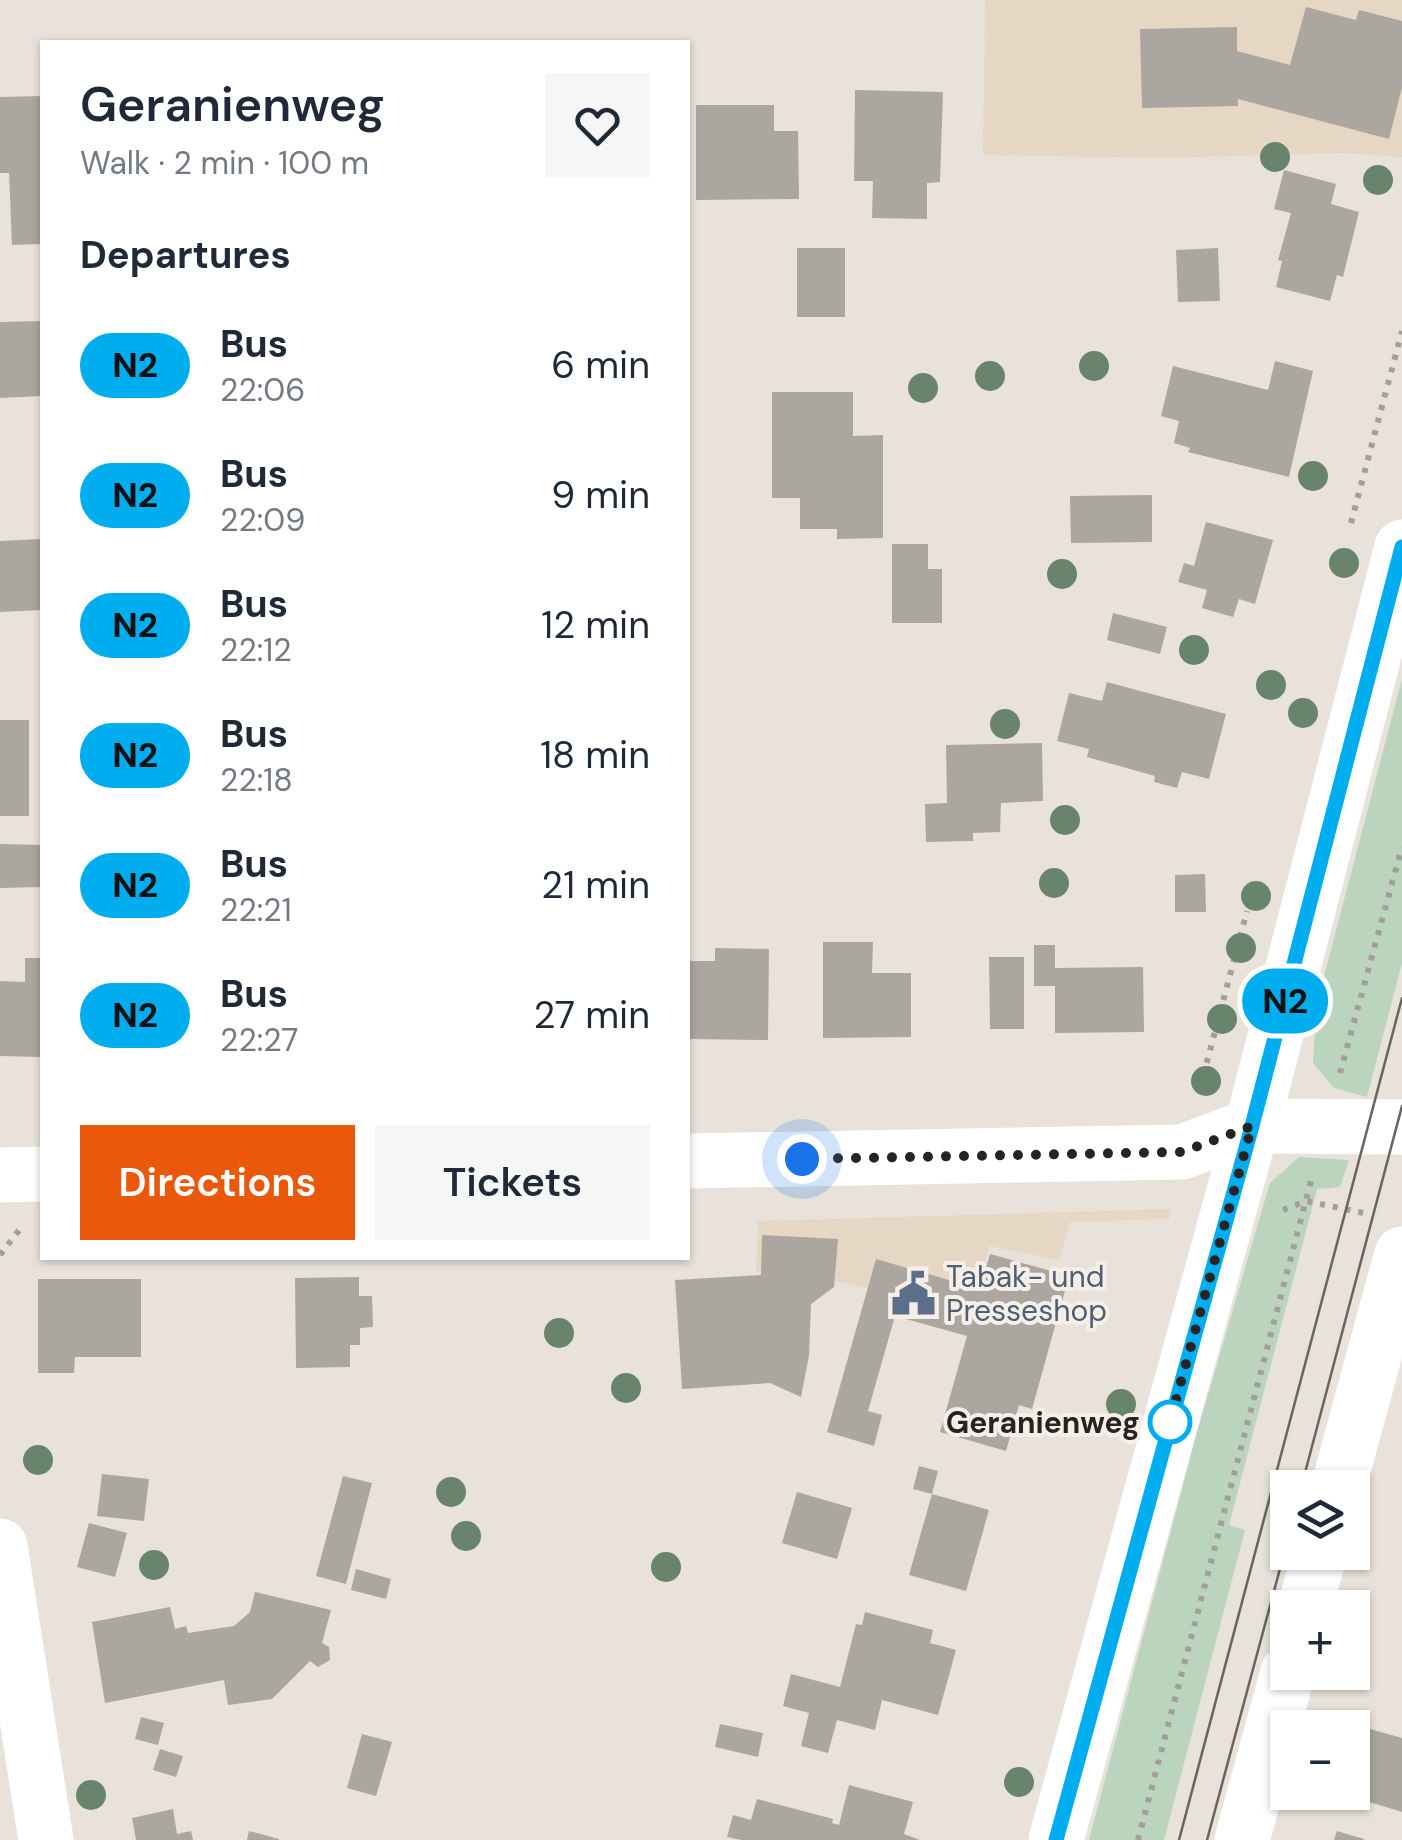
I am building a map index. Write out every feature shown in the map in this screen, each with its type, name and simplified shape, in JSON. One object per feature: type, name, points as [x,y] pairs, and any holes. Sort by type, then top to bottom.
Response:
[{"type":"street","points":[[1056,1840],[1252,1126],[1402,548]]},
{"type":"street","points":[[690,1161],[1182,1152],[1252,1126],[1402,1127]]},
{"type":"street","points":[[0,1175],[40,1174]]},
{"type":"street","points":[[1343,1470],[1402,1254]]},
{"type":"street","points":[[0,1546],[46,1840]]},
{"type":"street","points":[[1242,1840],[1283,1690]]},
{"type":"path","points":[[1138,1840],[1402,847]]},
{"type":"shaded area","points":[[985,0],[1402,0],[1402,157],[1342,153],[1165,158],[983,155]]},
{"type":"shaded area","points":[[1171,1209],[1169,1219],[1070,1222],[1059,1260],[989,1246],[974,1316],[846,1283],[756,1272],[758,1221]]},
{"type":"green space","points":[[1402,679],[1402,963],[1367,1097],[1334,1088],[1313,1063],[1317,1003]]},
{"type":"green space","points":[[1299,1157],[1349,1160],[1340,1187],[1317,1189],[1229,1525],[1245,1530],[1164,1840],[1089,1840],[1196,1436],[1270,1183]]},
{"type":"building","points":[[1306,7],[1356,20],[1359,10],[1402,21],[1402,87],[1389,139],[1238,99],[1238,106],[1142,108],[1140,29],[1237,27],[1237,51],[1290,65]]},
{"type":"building","points":[[855,90],[943,92],[940,182],[927,183],[927,219],[872,218],[873,181],[854,181]]},
{"type":"building","points":[[40,96],[40,244],[12,245],[9,173],[0,173],[0,97]]},
{"type":"building","points":[[696,105],[774,105],[774,131],[798,131],[799,199],[696,200]]},
{"type":"building","points":[[1284,170],[1336,184],[1331,204],[1359,212],[1343,277],[1337,275],[1330,301],[1276,287],[1282,261],[1278,260],[1291,213],[1274,209]]},
{"type":"building","points":[[797,248],[845,248],[845,317],[797,317]]},
{"type":"building","points":[[1218,248],[1220,301],[1178,302],[1176,250]]},
{"type":"building","points":[[40,321],[40,396],[0,398],[0,322]]},
{"type":"building","points":[[1275,361],[1313,371],[1289,477],[1188,452],[1190,448],[1174,443],[1179,421],[1161,416],[1173,366],[1268,390]]},
{"type":"building","points":[[772,392],[853,392],[853,436],[883,435],[883,538],[837,539],[837,529],[800,529],[800,498],[772,498]]},
{"type":"building","points":[[1152,495],[1152,542],[1071,543],[1070,496]]},
{"type":"building","points":[[1206,522],[1273,540],[1255,604],[1239,599],[1233,617],[1202,608],[1207,590],[1178,582],[1184,563],[1194,566]]},
{"type":"building","points":[[40,539],[40,610],[0,612],[0,541]]},
{"type":"building","points":[[892,544],[928,544],[928,569],[942,569],[942,623],[892,623]]},
{"type":"building","points":[[1113,613],[1167,627],[1160,654],[1107,640]]},
{"type":"building","points":[[1107,682],[1226,714],[1209,779],[1182,772],[1177,788],[1154,782],[1155,776],[1087,757],[1089,749],[1057,741],[1069,693],[1102,701]]},
{"type":"building","points":[[0,720],[29,720],[29,816],[0,816]]},
{"type":"building","points":[[1042,743],[1043,801],[1001,803],[1000,832],[973,833],[973,841],[926,842],[925,804],[947,803],[946,745]]},
{"type":"building","points":[[0,844],[40,845],[40,887],[0,888]]},
{"type":"building","points":[[1205,874],[1206,912],[1175,912],[1175,875]]},
{"type":"building","points":[[823,942],[873,942],[872,973],[911,973],[911,1037],[823,1038]]},
{"type":"building","points":[[1034,945],[1055,945],[1055,968],[1143,967],[1144,1032],[1055,1033],[1055,986],[1034,986]]},
{"type":"building","points":[[715,948],[769,949],[768,1040],[690,1039],[690,961],[715,961]]},
{"type":"building","points":[[989,957],[1024,957],[1024,1029],[990,1029]]},
{"type":"building","points":[[25,958],[40,958],[40,1057],[0,1056],[0,981],[25,982]]},
{"type":"building","points":[[762,1235],[838,1239],[834,1287],[811,1304],[809,1355],[801,1397],[770,1383],[682,1389],[675,1280],[761,1275]]},
{"type":"building","points":[[990,1254],[1069,1276],[1032,1409],[1019,1405],[1006,1451],[940,1432],[967,1336],[895,1316],[868,1411],[882,1415],[874,1446],[827,1432],[876,1259],[980,1289]]},
{"type":"building","points":[[359,1277],[359,1296],[372,1296],[373,1327],[360,1328],[360,1345],[350,1345],[350,1367],[296,1368],[295,1278]]},
{"type":"building","points":[[38,1279],[141,1279],[141,1357],[75,1357],[74,1373],[38,1373]]},
{"type":"building","points":[[919,1466],[938,1471],[932,1494],[913,1489]]},
{"type":"building","points":[[102,1474],[149,1479],[144,1521],[97,1516]]},
{"type":"building","points":[[343,1476],[372,1483],[346,1584],[316,1576]]},
{"type":"building","points":[[797,1492],[852,1508],[837,1559],[782,1543]]},
{"type":"building","points":[[932,1494],[989,1510],[966,1591],[909,1575]]},
{"type":"building","points":[[89,1523],[127,1533],[115,1577],[77,1567]]},
{"type":"building","points":[[356,1569],[391,1579],[386,1599],[351,1590]]},
{"type":"building","points":[[255,1592],[331,1610],[322,1643],[329,1647],[330,1660],[318,1667],[310,1661],[272,1699],[228,1705],[224,1680],[105,1703],[92,1622],[170,1607],[175,1629],[186,1626],[188,1633],[234,1626],[250,1612]]},
{"type":"building","points":[[865,1612],[933,1630],[930,1643],[956,1650],[938,1715],[882,1700],[875,1730],[837,1720],[828,1753],[801,1746],[809,1713],[783,1706],[791,1674],[840,1687],[856,1624],[862,1625]]},
{"type":"building","points":[[141,1717],[164,1723],[158,1745],[135,1739]]},
{"type":"building","points":[[720,1724],[763,1733],[758,1757],[715,1747]]},
{"type":"building","points":[[1370,1729],[1402,1738],[1402,1812],[1370,1802]]},
{"type":"building","points":[[362,1734],[392,1742],[376,1796],[347,1788]]},
{"type":"building","points":[[160,1749],[183,1756],[176,1777],[153,1770]]},
{"type":"building","points":[[849,1785],[913,1802],[904,1834],[920,1840],[727,1837],[733,1815],[751,1820],[757,1799],[833,1819],[832,1823],[839,1825]]},
{"type":"building","points":[[173,1809],[177,1834],[191,1831],[193,1840],[136,1840],[132,1818]]},
{"type":"building","points":[[249,1831],[279,1839],[279,1840],[247,1840]]},
{"type":"building","points":[[1337,1831],[1364,1839],[1364,1840],[1334,1840]]},
{"type":"tram line","points":[[1179,1840],[1402,998]]},
{"type":"tram line","points":[[1306,1470],[1402,1106]]},
{"type":"tram line","points":[[1207,1840],[1280,1570]]},
{"type":"bus line","name":"N2","points":[[1056,1840],[1252,1126],[1402,547]]},
{"type":"place","name":"Tabak- und Presseshop","points":[[913,1293]]},
{"type":"place","name":"Geranienweg","points":[[1170,1422]]},
{"type":"route","points":[[802,1159],[1182,1152],[1252,1126],[1169,1425],[1170,1422]]}]
